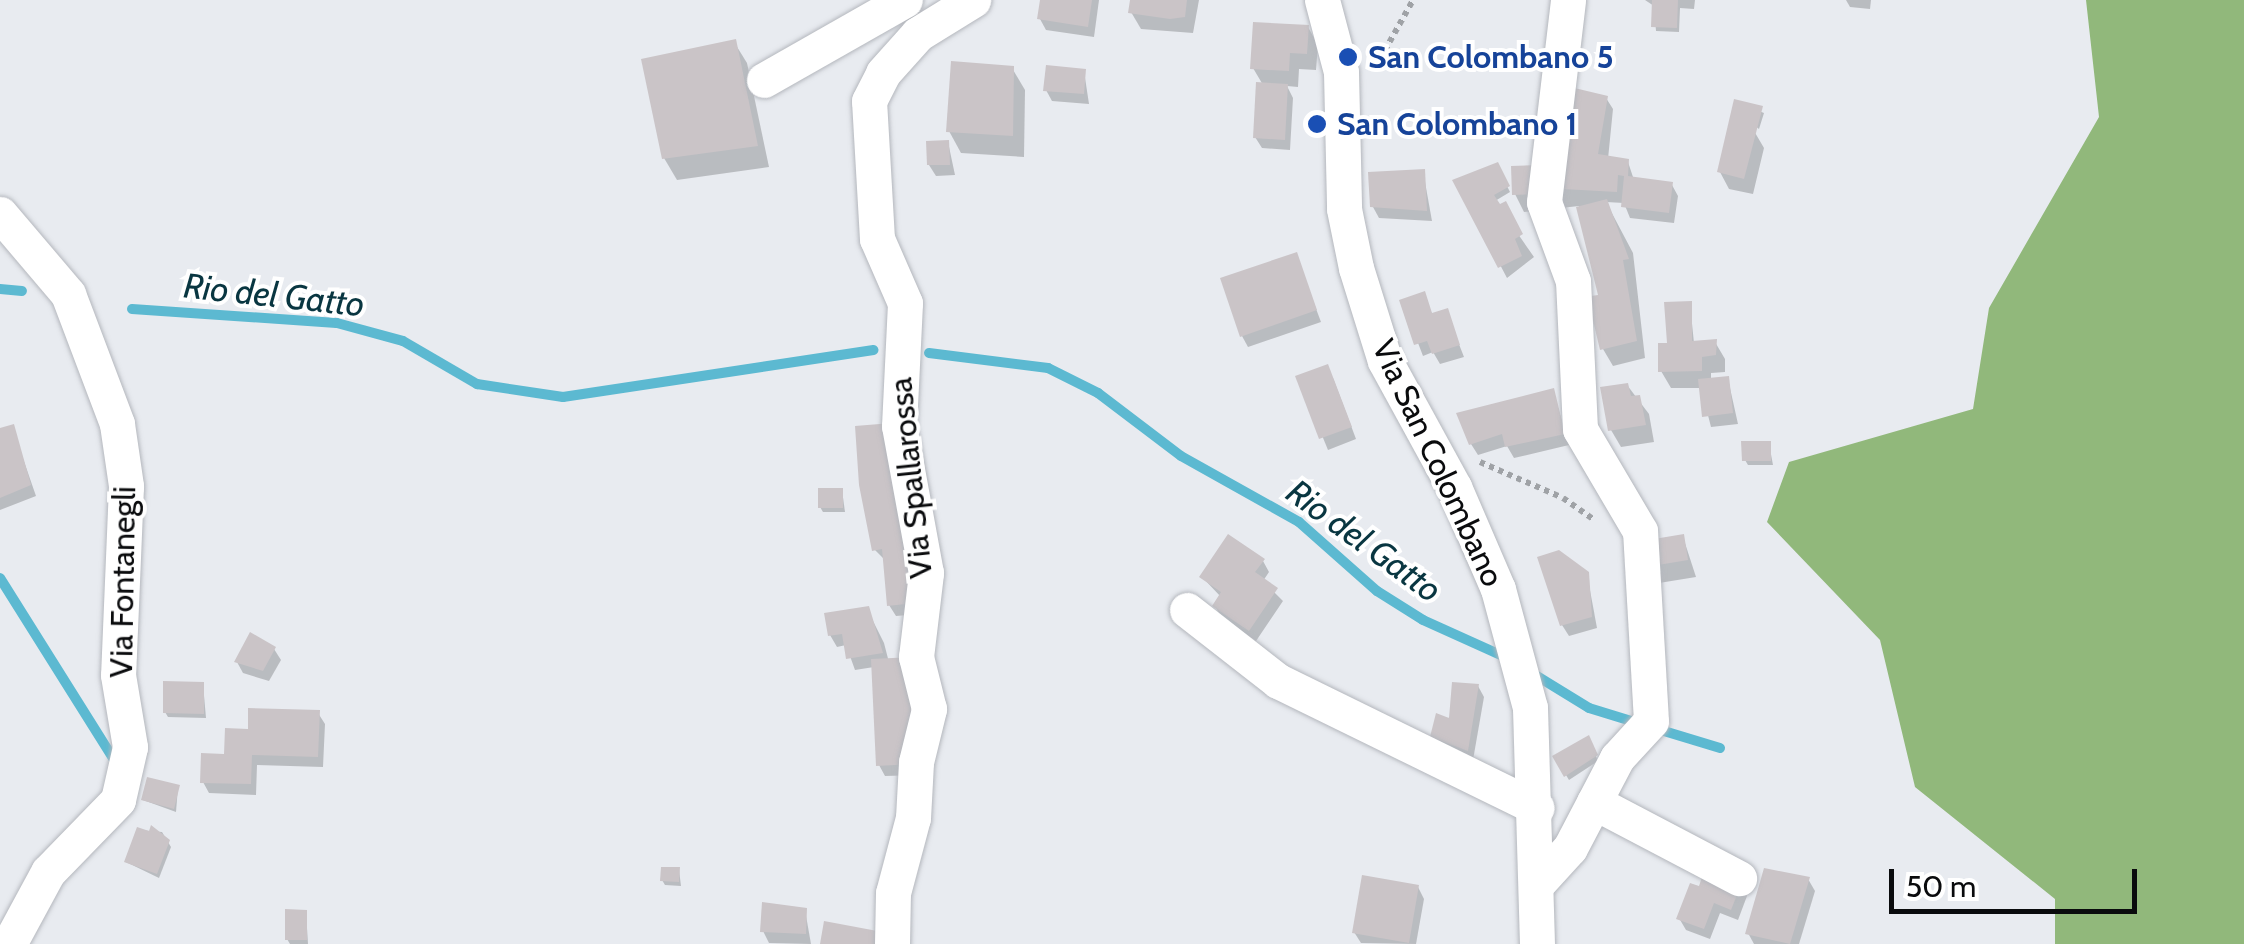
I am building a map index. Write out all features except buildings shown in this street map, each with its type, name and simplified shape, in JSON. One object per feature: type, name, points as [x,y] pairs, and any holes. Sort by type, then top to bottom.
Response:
[{"type":"street","points":[[764,80],[905,0]]},
{"type":"street","name":"Via Spallarossa","points":[[892,944],[893,893],[913,818],[916,762],[929,709],[916,657],[926,573],[900,426],[905,303],[876,239],[868,101],[883,73],[918,34],[973,0]]},
{"type":"street","name":"Via San Colombano","points":[[1322,0],[1341,72],[1344,209],[1356,268],[1386,361],[1454,487],[1498,589],[1530,708],[1537,808],[1537,944]]},
{"type":"street","points":[[1538,883],[1570,848],[1617,758],[1651,721],[1640,550],[1627,501],[1591,456],[1580,429],[1573,281],[1544,202],[1568,0]]},
{"type":"street","name":"Via Fontanegli","points":[[0,214],[68,294],[117,424],[126,486],[118,675],[130,747],[118,800],[48,872],[9,944]]},
{"type":"street","points":[[1186,610],[1278,681],[1537,808]]},
{"type":"street","points":[[1594,802],[1739,878]]},
{"type":"path","points":[[1368,89],[1413,0]]},
{"type":"path","points":[[1466,448],[1497,472],[1563,498],[1640,550]]},
{"type":"green space","points":[[2086,0],[2244,0],[2244,944],[2055,944],[2055,899],[1915,787],[1880,640],[1767,522],[1789,462],[1973,409],[1989,308],[2099,117]]},
{"type":"waterway","name":"Rio del Gatto","points":[[0,289],[22,291]]},
{"type":"waterway","name":"Rio del Gatto","points":[[132,309],[337,323],[403,341],[477,384],[563,397],[873,350]]},
{"type":"waterway","name":"Rio del Gatto","points":[[929,353],[1048,368],[1098,393],[1181,456],[1299,522],[1377,591],[1423,620],[1505,657]]},
{"type":"waterway","points":[[0,578],[113,758]]},
{"type":"waterway","name":"Rio del Gatto","points":[[1532,673],[1589,708],[1638,723]]},
{"type":"waterway","name":"Rio del Gatto","points":[[1654,728],[1720,748]]},
{"type":"place","name":"San Colombano 5","points":[[1348,57]]},
{"type":"place","name":"San Colombano 1","points":[[1317,124]]}]
